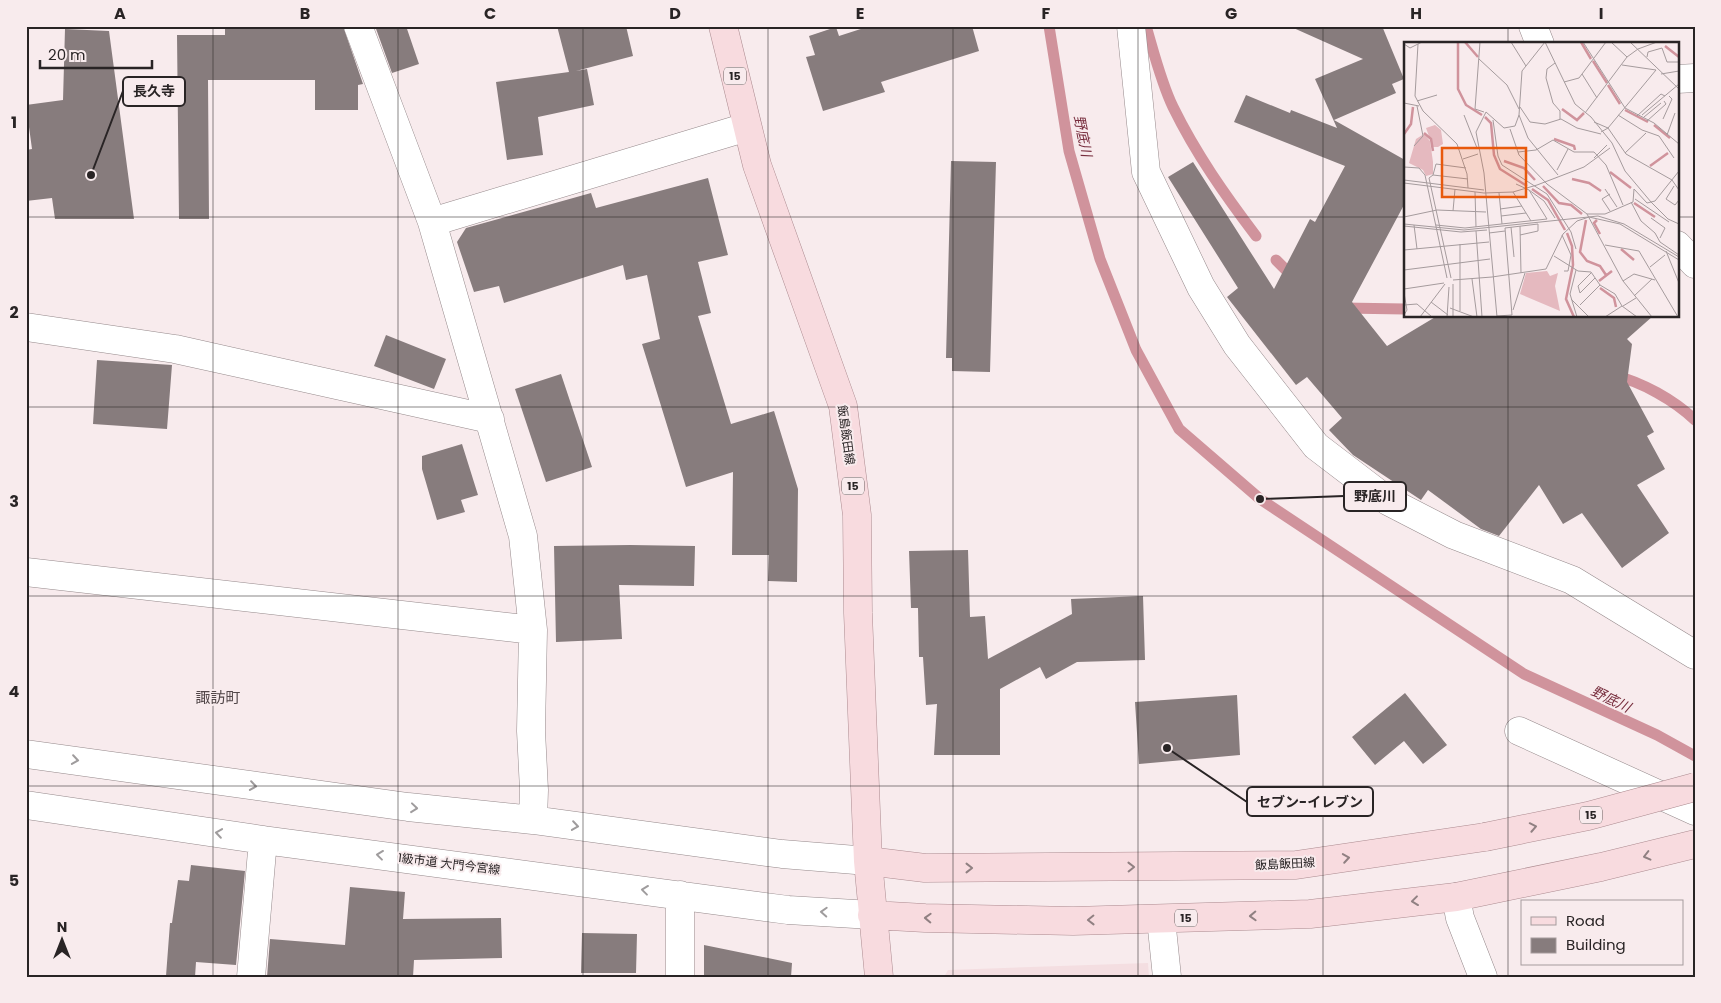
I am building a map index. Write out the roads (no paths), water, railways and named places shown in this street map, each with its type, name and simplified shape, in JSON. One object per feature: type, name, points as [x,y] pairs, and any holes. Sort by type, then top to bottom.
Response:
[{"type":"main road","name":"飯島飯田線","points":[[723,26],[757,165],[843,406],[856,515],[868,861],[879,977]]},
{"type":"main road","name":"飯島飯田線","points":[[868,861],[925,868],[1296,865],[1485,837],[1588,816],[1695,787]]},
{"type":"main road","name":"15","points":[[872,915],[925,918],[1053,920],[1310,914],[1456,896],[1600,867],[1695,844]]},
{"type":"street","points":[[358,26],[432,222],[524,536],[533,630],[531,731],[534,790],[533,820]]},
{"type":"street","points":[[1131,26],[1146,172],[1201,287],[1237,345],[1316,446],[1388,501],[1454,535],[1572,580],[1695,655]]},
{"type":"street","points":[[1533,26],[1539,42]]},
{"type":"street","points":[[1678,79],[1695,78]]},
{"type":"street","points":[[432,222],[747,127]]},
{"type":"street","points":[[1678,247],[1695,264]]},
{"type":"street","points":[[26,327],[175,349],[490,419]]},
{"type":"street","points":[[26,572],[533,630]]},
{"type":"street","points":[[1518,731],[1695,811]]},
{"type":"street","points":[[26,754],[408,807],[533,820],[782,854],[868,861]]},
{"type":"street","name":"1級市道 大門今宮線","points":[[26,805],[263,840],[788,910],[872,915]]},
{"type":"street","points":[[251,977],[263,840]]},
{"type":"street","points":[[680,895],[680,977]]},
{"type":"street","points":[[1456,896],[1460,918],[1483,977]]},
{"type":"street","points":[[1160,919],[1167,977]]},
{"type":"waterway","name":"野底川","points":[[1049,26],[1069,151],[1100,259],[1136,350],[1179,429],[1260,499],[1524,674],[1657,735],[1695,756]]},
{"type":"waterway","points":[[1146,26],[1158,67],[1173,107],[1191,141],[1212,174],[1256,236]]},
{"type":"waterway","points":[[1276,260],[1294,278]]},
{"type":"waterway","points":[[1343,308],[1404,309]]},
{"type":"waterway","points":[[1613,375],[1635,382],[1657,393],[1695,420]]},
{"type":"place","name":"長久寺","points":[[91,175]]},
{"type":"place","name":"野底川","points":[[1260,499]]},
{"type":"place","name":"セブン-イレブン","points":[[1167,748]]},
{"type":"district","name":"諏訪町","points":[[218,698]]}]
